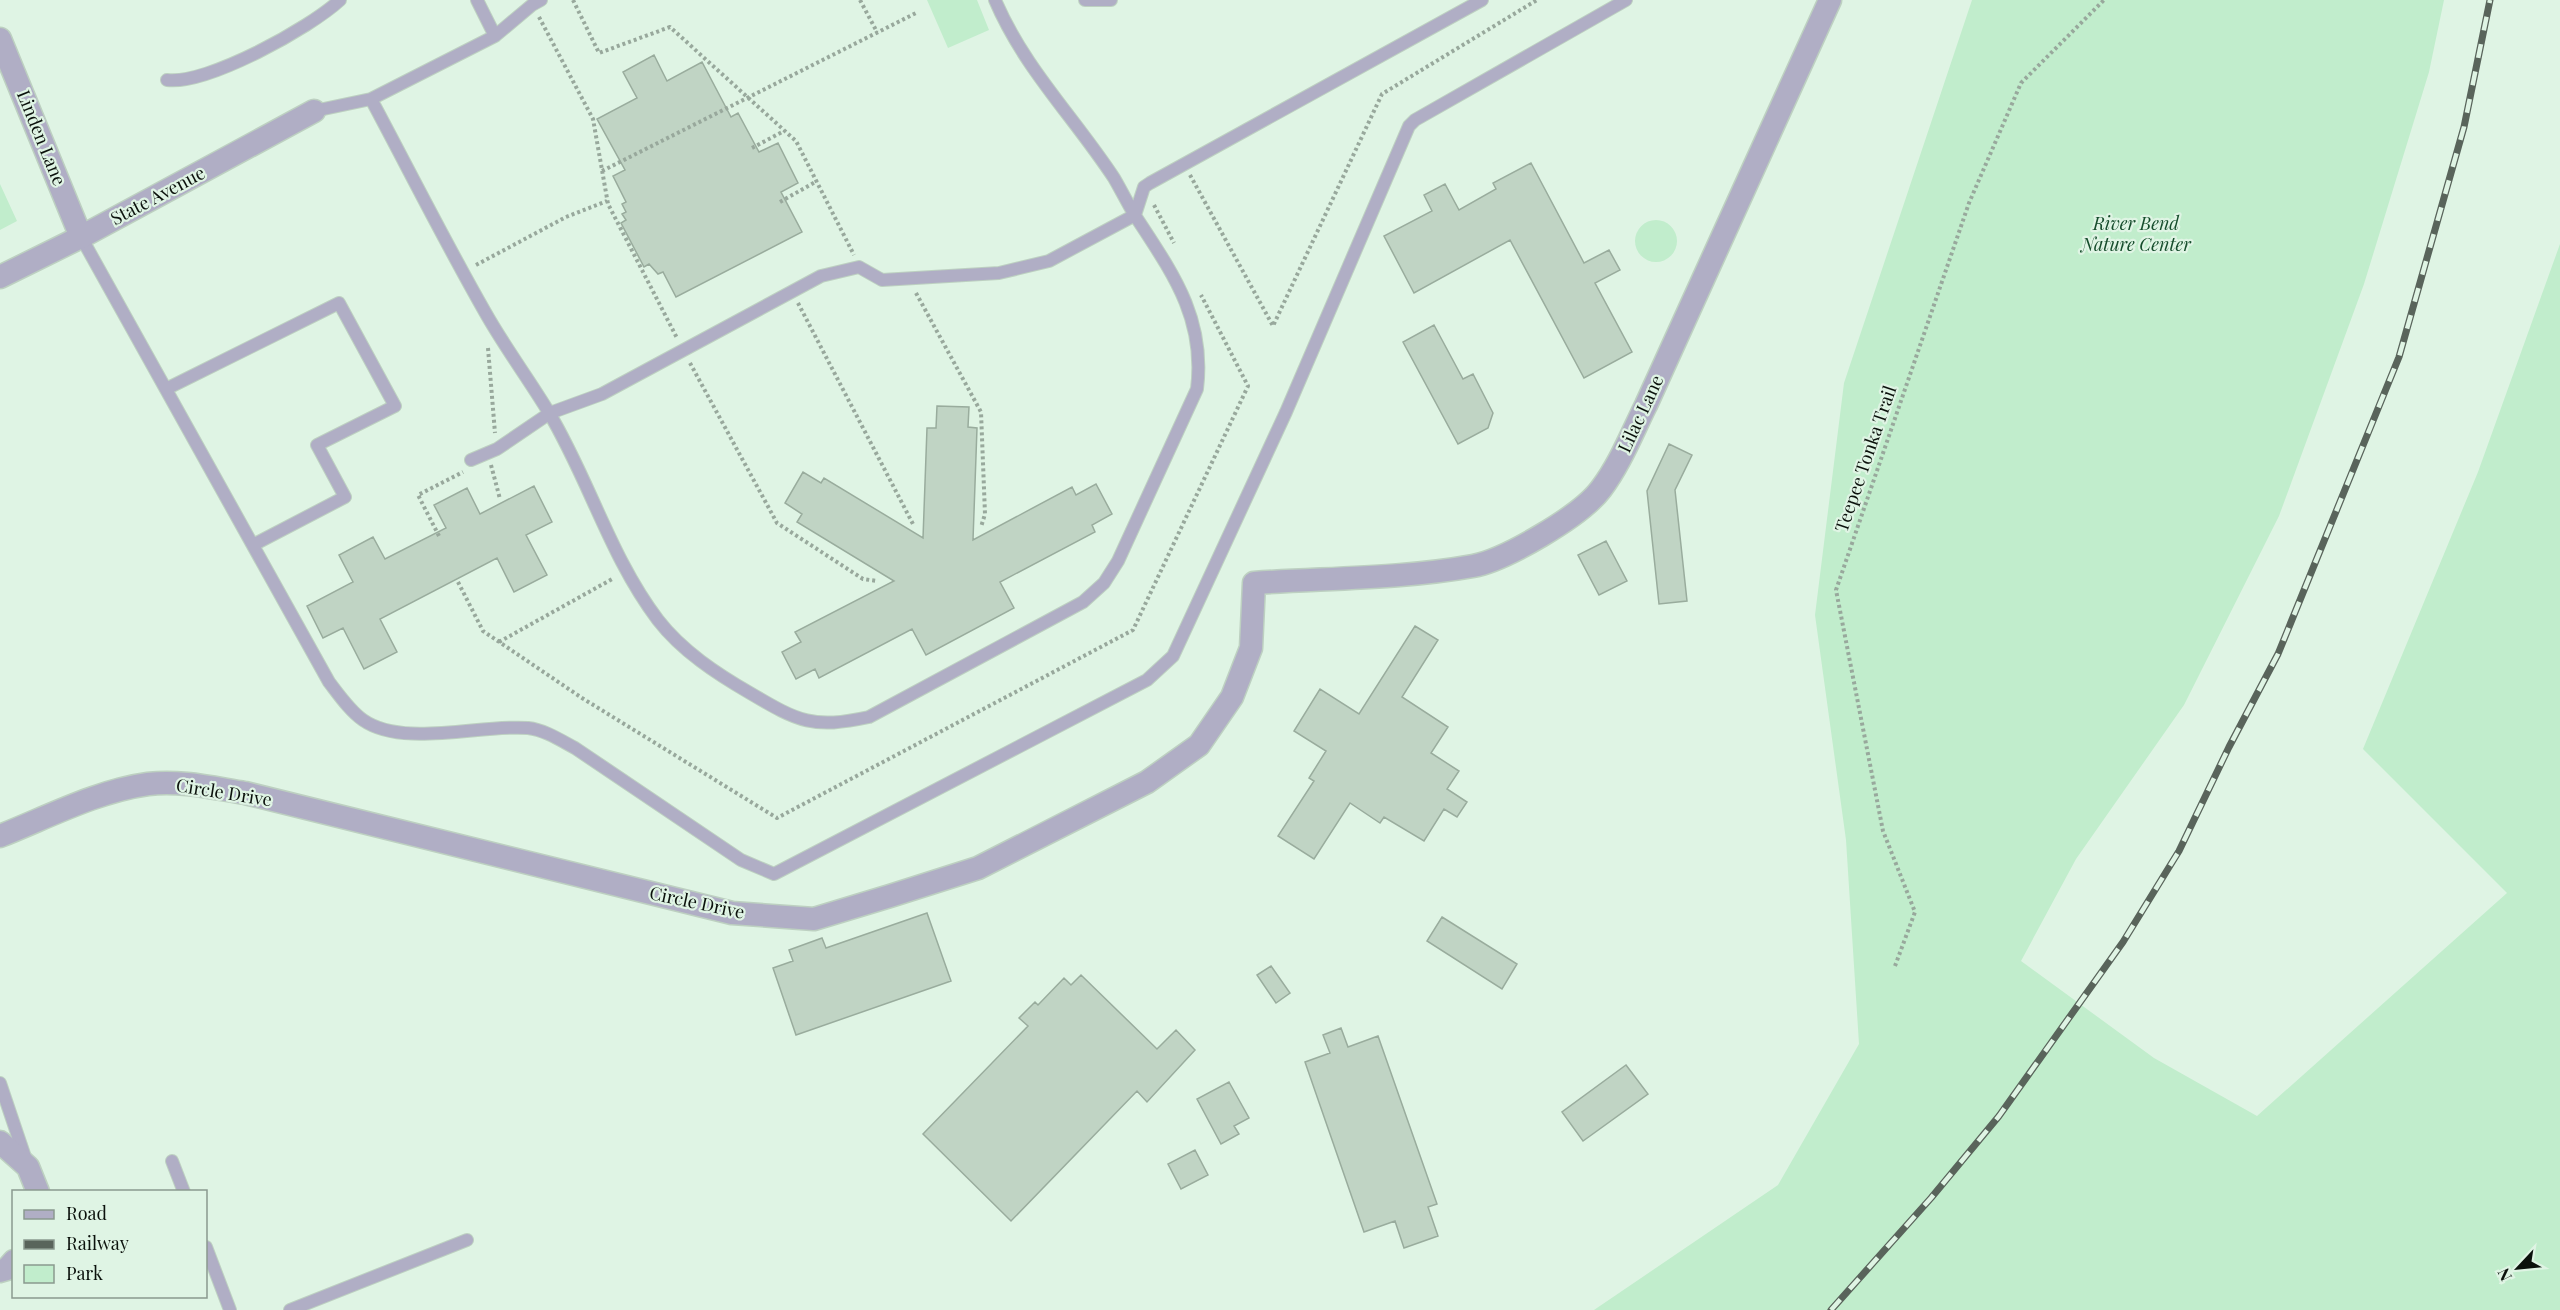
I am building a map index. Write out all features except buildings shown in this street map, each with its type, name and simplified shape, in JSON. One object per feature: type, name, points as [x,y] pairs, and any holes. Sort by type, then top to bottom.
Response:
[{"type":"street","name":"Lilac Lane","points":[[1254,583],[1475,566],[1527,543],[1571,518],[1600,491],[1618,463],[1646,405],[1830,0]]},
{"type":"street","name":"Linden Lane","points":[[0,39],[81,237]]},
{"type":"street","name":"State Avenue","points":[[0,277],[81,237],[314,111]]},
{"type":"street","name":"Circle Drive","points":[[0,836],[110,792],[149,784],[188,783],[245,793],[732,913],[814,919],[978,868],[1147,782],[1199,745],[1232,698],[1251,648],[1254,583]]},
{"type":"street","points":[[0,1143],[28,1167],[38,1190]]},
{"type":"lane","points":[[167,80],[193,79],[292,36],[325,14],[340,0]]},
{"type":"lane","points":[[477,0],[495,36]]},
{"type":"lane","points":[[371,99],[485,312],[550,413],[627,571],[659,622],[682,646],[723,677],[771,706],[819,725],[869,717],[1083,602],[1104,583],[1118,561],[1197,389],[1199,372],[1197,343],[1185,297],[1113,177],[1026,59],[995,0]]},
{"type":"lane","points":[[1085,0],[1111,0]]},
{"type":"lane","points":[[470,464],[497,449],[550,413],[602,394],[821,276],[859,267],[882,280],[999,273],[1041,263],[1078,247],[1135,215],[1144,187],[1482,0]]},
{"type":"lane","points":[[81,237],[329,682],[363,720],[383,729],[408,733],[529,728],[549,734],[575,747],[741,860],[774,874],[1147,680],[1160,670],[1173,656],[1281,422],[1409,126],[1415,120],[1626,0]]},
{"type":"lane","points":[[314,111],[371,99],[495,36],[537,2]]},
{"type":"lane","points":[[166,389],[339,303],[395,406],[317,445],[345,497],[252,545]]},
{"type":"lane","points":[[0,1083],[28,1167]]},
{"type":"lane","points":[[172,1161],[184,1190]]},
{"type":"lane","points":[[290,1310],[467,1240]]},
{"type":"lane","points":[[207,1250],[230,1310]]},
{"type":"path","points":[[573,0],[599,53],[670,27],[796,141],[859,267]]},
{"type":"path","points":[[860,0],[877,32]]},
{"type":"path","points":[[1184,164],[1273,326],[1382,94],[1538,0]]},
{"type":"path","name":"Teepee Tonka Trail","points":[[1895,966],[1915,912],[1883,831],[1836,590],[1969,202],[2021,83],[2104,0]]},
{"type":"path","points":[[537,2],[593,119],[607,201],[683,350],[777,523],[863,579],[878,581]]},
{"type":"path","points":[[602,171],[918,12]]},
{"type":"path","points":[[752,148],[784,131]]},
{"type":"path","points":[[780,202],[817,181]]},
{"type":"path","points":[[1144,187],[1177,250]]},
{"type":"path","points":[[464,271],[566,217],[607,201]]},
{"type":"path","points":[[908,278],[981,412],[985,514],[981,527]]},
{"type":"path","points":[[792,292],[914,526]]},
{"type":"path","points":[[458,582],[483,631],[582,698],[777,818],[1133,630],[1248,386],[1199,292]]},
{"type":"path","points":[[488,346],[497,449],[497,454],[489,458],[500,499]]},
{"type":"path","points":[[439,536],[418,495],[470,464]]},
{"type":"path","points":[[499,642],[627,571]]},
{"type":"green space","points":[[927,0],[977,0],[989,30],[948,48]]},
{"type":"green space","name":"River Bend Nature Center","points":[[1972,0],[2444,0],[2429,72],[2364,284],[2279,516],[2184,705],[2076,859],[2021,961],[2154,1058],[2257,1116],[2507,893],[2363,749],[2478,472],[2560,244],[2560,1310],[1594,1310],[1778,1185],[1859,1044],[1846,840],[1815,615],[1844,383]]},
{"type":"green space","points":[[0,184],[17,221],[0,230]]},
{"type":"green space","points":[[1656,220],[1664,221],[1671,226],[1676,233],[1676,249],[1671,256],[1664,261],[1656,262],[1648,261],[1641,256],[1636,249],[1635,241],[1636,233],[1641,226],[1648,221]]},
{"type":"railway","points":[[1831,1310],[1931,1198],[1999,1116],[2123,942],[2179,851],[2229,747],[2278,654],[2399,357],[2464,127],[2490,0]]}]
